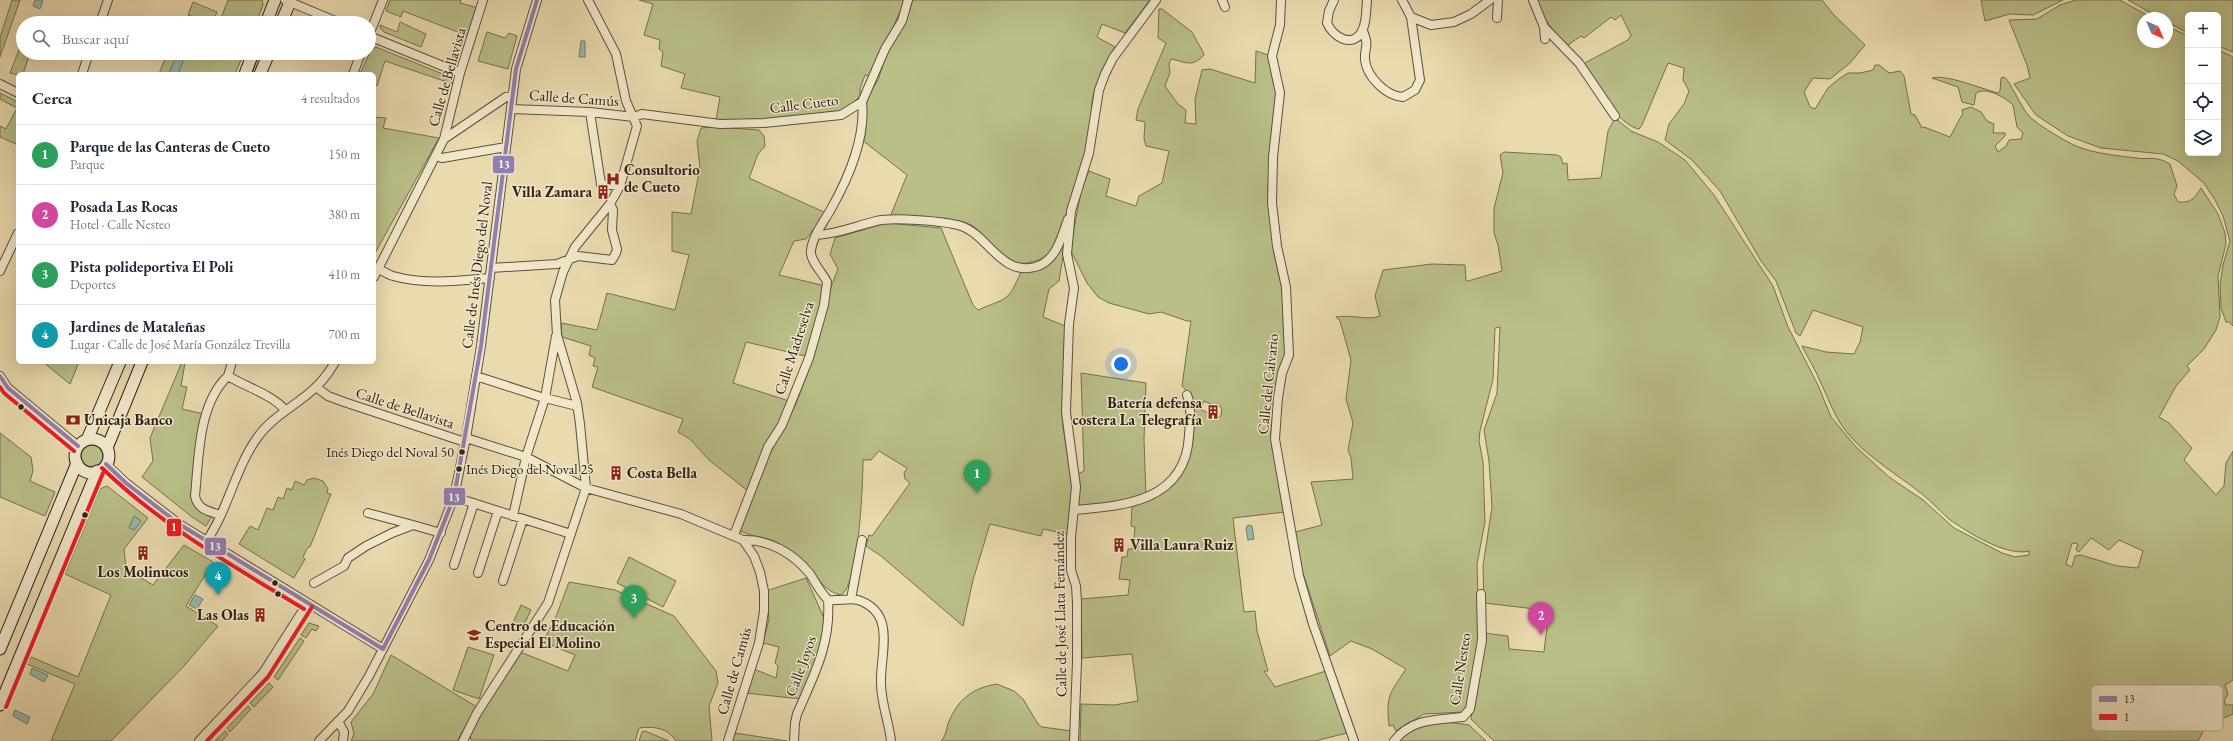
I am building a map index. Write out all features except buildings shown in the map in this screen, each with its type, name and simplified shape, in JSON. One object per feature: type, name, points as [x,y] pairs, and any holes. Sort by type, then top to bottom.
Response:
[{"type":"main road","points":[[269,16],[275,0]]},
{"type":"main road","points":[[284,16],[289,1]]},
{"type":"main road","points":[[246,72],[250,60]]},
{"type":"main road","points":[[261,72],[266,60]]},
{"type":"main road","points":[[97,472],[86,471],[77,463],[75,458],[119,364]]},
{"type":"main road","points":[[106,448],[141,364]]},
{"type":"main road","points":[[0,705],[97,472],[106,464],[108,456],[106,448],[100,441],[83,443]]},
{"type":"main road","points":[[0,649],[77,463]]},
{"type":"street","points":[[102,16],[108,0]]},
{"type":"street","points":[[376,18],[383,0]]},
{"type":"street","name":"Calle de Bellavista","points":[[376,268],[444,139],[460,73],[483,0]]},
{"type":"street","name":"Calle de Inés Diego del Noval","points":[[319,741],[356,699],[383,650],[441,533],[454,497],[466,440],[476,376],[518,58],[537,0]]},
{"type":"street","name":"Calle de Camús","points":[[586,488],[577,406],[557,335],[555,300],[567,261],[579,242],[610,204],[620,186],[637,126],[626,101],[616,54],[588,0]]},
{"type":"street","points":[[862,102],[885,49],[902,21],[908,0]]},
{"type":"street","name":"Calle de José Llata Fernández","points":[[1074,741],[1078,662],[1077,602],[1076,586],[1071,570],[1071,538],[1076,478],[1070,449],[1066,412],[1069,324],[1074,288],[1067,254],[1071,210],[1089,153],[1100,90],[1105,74],[1113,58],[1156,0]]},
{"type":"street","name":"Calle del Calvario","points":[[1281,0],[1280,25],[1272,56],[1280,93],[1273,157],[1272,196],[1277,246],[1286,288],[1289,355],[1282,373],[1278,398],[1275,439],[1299,576],[1313,624],[1354,741]]},
{"type":"street","points":[[1334,0],[1329,11],[1327,23],[1336,36],[1343,40],[1352,40],[1356,38],[1363,30]]},
{"type":"street","points":[[1367,0],[1363,30],[1368,44],[1365,59],[1370,74],[1390,93],[1403,97],[1415,90],[1420,80],[1411,17],[1402,0]]},
{"type":"street","points":[[1411,17],[1431,25],[1454,22],[1471,14],[1490,0]]},
{"type":"street","points":[[1497,18],[1498,0]]},
{"type":"street","points":[[1533,0],[1544,27],[1545,39]]},
{"type":"street","points":[[289,1],[324,16]]},
{"type":"street","points":[[1544,27],[1579,63],[1615,116]]},
{"type":"street","points":[[376,38],[460,73]]},
{"type":"street","points":[[83,72],[87,60]]},
{"type":"street","points":[[354,72],[358,60]]},
{"type":"street","points":[[0,84],[16,92]]},
{"type":"street","name":"Calle de Bellavista","points":[[444,139],[506,97],[512,96]]},
{"type":"street","name":"Calle Cueto","points":[[634,117],[642,114],[707,123],[764,123],[830,118],[848,112],[862,102]]},
{"type":"street","name":"Calle Madreselva","points":[[734,535],[768,447],[785,419],[818,330],[827,282],[812,256],[811,250],[817,235],[838,196],[851,165],[863,118],[862,102]]},
{"type":"street","name":"Calle de Camús","points":[[511,109],[590,112],[634,117]]},
{"type":"street","points":[[590,112],[601,184],[620,186]]},
{"type":"street","points":[[436,156],[442,158],[506,147]]},
{"type":"street","points":[[491,268],[567,261],[578,256],[608,261],[614,257],[617,249],[612,230],[613,210],[610,204]]},
{"type":"street","points":[[817,235],[832,234],[887,219],[942,223],[960,226],[969,230],[1008,263],[1018,267],[1035,267],[1043,264],[1054,252],[1071,210]]},
{"type":"street","points":[[0,271],[16,236]]},
{"type":"street","points":[[376,268],[384,274],[422,281],[490,278]]},
{"type":"street","name":"Calle de Camús","points":[[513,516],[526,457],[545,398],[557,335]]},
{"type":"street","points":[[220,515],[201,508],[197,504],[195,496],[200,452],[208,408],[213,393],[228,376],[231,364]]},
{"type":"street","points":[[206,542],[220,515],[246,455],[257,437],[285,410],[319,384],[334,364]]},
{"type":"street","points":[[0,376],[4,386],[83,443]]},
{"type":"street","points":[[228,376],[253,390],[274,399],[285,410]]},
{"type":"street","points":[[476,376],[545,398],[577,406]]},
{"type":"street","name":"Calle de Bellavista","points":[[319,384],[328,396],[466,440]]},
{"type":"street","name":"Calle de José Llata Fernández","points":[[1074,510],[1121,506],[1143,500],[1167,484],[1180,468],[1189,447],[1190,406],[1186,395]]},
{"type":"street","name":"Calle de Camús","points":[[466,440],[526,457],[586,488],[681,514],[743,540],[754,556],[760,572],[764,591],[764,611],[756,655],[728,741]]},
{"type":"street","points":[[106,464],[126,483],[179,524],[383,650]]},
{"type":"street","points":[[463,741],[477,713],[548,603],[586,488]]},
{"type":"street","points":[[454,497],[571,534]]},
{"type":"street","points":[[454,565],[474,503]]},
{"type":"street","points":[[478,573],[498,511]]},
{"type":"street","points":[[368,513],[441,533]]},
{"type":"street","points":[[503,581],[523,519]]},
{"type":"street","points":[[314,583],[344,566],[348,558],[366,546],[413,525]]},
{"type":"street","points":[[743,540],[752,540],[764,543],[791,555],[810,574],[828,600],[858,600],[874,609],[884,623],[881,690],[891,741]]},
{"type":"street","points":[[852,599],[862,540]]},
{"type":"street","name":"Calle Nesteo","points":[[1394,741],[1401,732],[1417,722],[1432,719],[1463,717],[1467,715],[1470,709],[1482,640],[1481,594]]},
{"type":"street","name":"Calle Joyos","points":[[794,741],[794,723],[824,650],[828,625],[828,600]]},
{"type":"street","points":[[199,741],[269,666],[307,604]]},
{"type":"street","points":[[338,721],[344,732],[343,741]]},
{"type":"green space","points":[[12,0],[20,0],[0,57],[0,38]]},
{"type":"green space","points":[[228,0],[262,0],[263,5],[259,16],[222,16]]},
{"type":"green space","points":[[390,0],[461,0],[460,3],[475,7],[476,10],[468,36],[403,11],[401,17],[386,11]]},
{"type":"green space","points":[[639,0],[905,0],[872,76],[865,75],[860,89],[860,96],[845,111],[761,120],[716,120],[720,97],[681,88],[685,74],[661,66],[663,52],[659,49],[660,40],[644,35],[653,4]]},
{"type":"green space","points":[[912,0],[1150,0],[1125,33],[1102,24],[1097,37],[1115,47],[1104,66],[1095,88],[1092,104],[1093,117],[1091,128],[1082,166],[1068,211],[1055,245],[1050,253],[1043,258],[1025,263],[1009,261],[997,252],[977,229],[963,222],[943,219],[890,217],[907,175],[862,140],[867,98],[878,80],[886,56],[910,10]]},
{"type":"green space","points":[[1535,0],[1822,0],[1833,14],[1865,45],[1850,63],[1830,79],[1813,78],[1804,92],[1810,107],[1815,109],[1828,88],[1848,73],[1860,73],[1873,70],[1875,65],[1879,65],[1889,73],[1900,71],[1904,76],[1911,114],[1915,115],[1922,128],[1924,127],[1950,137],[1963,113],[1962,110],[1971,107],[1981,112],[1987,121],[1994,124],[1993,133],[2005,133],[2005,136],[1995,146],[1998,152],[2006,146],[2009,140],[2021,139],[2023,133],[2017,127],[2013,105],[2001,96],[1985,91],[1976,93],[1974,105],[1962,102],[1958,87],[1932,78],[1938,77],[1955,80],[1998,93],[2000,91],[2001,78],[2004,77],[2030,117],[2066,141],[2082,148],[2100,153],[2165,161],[2170,164],[2177,186],[2174,194],[2178,202],[2192,200],[2201,188],[2218,214],[2225,233],[2226,244],[2218,276],[2220,317],[2216,330],[2204,349],[2187,366],[2190,370],[2176,386],[2159,417],[2169,423],[2192,448],[2184,460],[2216,495],[2224,486],[2226,463],[2233,451],[2233,680],[2225,685],[2228,694],[2224,701],[2226,705],[2233,705],[2233,714],[2223,718],[2223,685],[2091,685],[2091,731],[2203,731],[2198,741],[1494,741],[1471,719],[1484,633],[1508,636],[1509,649],[1544,652],[1548,618],[1552,611],[1484,603],[1483,566],[1492,507],[1489,461],[1484,430],[1497,393],[1500,327],[1495,328],[1493,379],[1480,431],[1479,441],[1483,462],[1485,522],[1477,564],[1479,636],[1468,706],[1464,712],[1424,714],[1396,731],[1393,725],[1389,726],[1388,708],[1390,696],[1392,690],[1406,669],[1372,649],[1351,641],[1330,656],[1302,570],[1295,532],[1322,525],[1311,482],[1353,479],[1351,458],[1348,450],[1353,423],[1346,399],[1351,360],[1340,321],[1336,317],[1348,316],[1369,318],[1380,316],[1375,296],[1383,270],[1432,264],[1465,265],[1466,281],[1502,271],[1498,245],[1494,233],[1494,208],[1503,173],[1500,155],[1504,152],[1557,155],[1561,157],[1563,164],[1567,163],[1568,180],[1601,178],[1608,131],[1615,118],[1631,131],[1658,142],[1685,160],[1714,195],[1773,286],[1788,327],[1818,385],[1831,417],[1856,447],[1889,477],[1923,500],[1954,528],[2002,553],[2015,557],[2029,555],[2029,551],[2020,552],[1999,547],[1976,536],[1949,519],[1922,494],[1871,456],[1845,430],[1834,412],[1816,372],[1802,346],[1826,352],[1854,354],[1860,342],[1863,327],[1813,310],[1800,336],[1796,333],[1776,281],[1761,261],[1720,191],[1692,160],[1665,140],[1669,124],[1684,104],[1689,91],[1683,80],[1684,68],[1668,63],[1639,129],[1631,126],[1623,120],[1607,102],[1583,64],[1628,40],[1631,35],[1621,15],[1615,20],[1611,17],[1584,38],[1581,36],[1568,45],[1553,30],[1545,19]],"holes":[[[2091,538],[2109,550],[2119,540],[2143,551],[2138,568],[2117,566],[2081,555],[2075,556],[2072,567],[2066,564],[2072,543],[2078,544],[2076,550],[2079,552]]]},
{"type":"green space","points":[[1981,0],[2063,0],[2033,15],[2010,14],[1985,21]]},
{"type":"green space","points":[[2076,0],[2120,0],[2141,12],[2137,12],[2137,48],[2173,48],[2173,29],[2185,35],[2185,156],[2221,156],[2221,51],[2233,57],[2233,326],[2229,322],[2226,322],[2221,308],[2220,285],[2223,265],[2230,241],[2223,216],[2204,183],[2178,161],[2163,154],[2101,148],[2068,136],[2036,115],[2014,84],[2030,78],[2027,65],[2009,20],[2037,19],[2060,5]]},
{"type":"green space","points":[[2128,0],[2233,0],[2233,52],[2221,47],[2221,12],[2185,12],[2185,31],[2173,25],[2173,12],[2149,12]]},
{"type":"green space","points":[[193,2],[217,12],[215,16],[188,15]]},
{"type":"green space","points":[[1159,9],[1162,9],[1192,32],[1204,55],[1196,62],[1189,63],[1171,59],[1169,64],[1170,73],[1165,86],[1178,104],[1186,110],[1185,123],[1196,124],[1195,99],[1202,70],[1210,69],[1255,83],[1256,51],[1268,55],[1277,99],[1268,185],[1274,254],[1282,288],[1286,352],[1271,430],[1272,448],[1281,482],[1285,512],[1233,518],[1244,612],[1255,611],[1257,631],[1268,671],[1264,671],[1275,687],[1326,671],[1347,733],[1315,741],[1080,741],[1081,704],[1114,705],[1138,701],[1132,654],[1082,658],[1081,599],[1128,595],[1130,580],[1119,579],[1122,557],[1127,557],[1128,549],[1133,549],[1135,527],[1131,526],[1132,507],[1155,498],[1168,487],[1191,448],[1193,439],[1191,396],[1182,386],[1191,321],[1161,312],[1149,314],[1109,303],[1098,297],[1087,283],[1070,249],[1082,187],[1089,171],[1110,179],[1106,196],[1136,206],[1139,196],[1162,183],[1169,151],[1146,146],[1144,139],[1145,122],[1136,120],[1138,109],[1166,43],[1158,38]],"holes":[[[1204,401],[1213,405],[1218,404],[1222,409],[1221,416],[1216,419],[1211,418],[1210,414],[1200,409]]]},
{"type":"green space","points":[[400,22],[426,34],[421,47],[384,32],[380,28],[380,25],[397,32]]},
{"type":"green space","points":[[487,32],[505,38],[509,33],[517,36],[508,69],[478,61]]},
{"type":"green space","points":[[376,47],[450,77],[453,84],[385,61],[377,86],[376,72],[361,72],[366,60],[376,60]]},
{"type":"green space","points":[[16,57],[16,60],[28,60],[24,72],[16,72],[16,74],[10,73]]},
{"type":"green space","points":[[164,60],[241,60],[236,72],[160,72]]},
{"type":"green space","points":[[256,60],[260,60],[255,72],[252,72]]},
{"type":"green space","points":[[0,93],[16,101],[16,107],[0,99]]},
{"type":"green space","points":[[16,110],[16,144],[0,137],[0,126],[6,129]]},
{"type":"green space","points":[[376,117],[386,118],[383,128],[439,138],[376,251]]},
{"type":"green space","points":[[714,127],[759,130],[764,136],[765,146],[758,154],[749,178],[826,213],[806,239],[794,241],[779,275],[826,286],[817,324],[805,356],[746,342],[733,383],[789,401],[748,491],[709,460],[690,439],[678,432],[683,419],[592,387],[598,367],[593,366],[595,358],[589,355],[591,346],[562,337],[561,323],[597,330],[607,293],[675,310],[689,255],[672,251],[672,212],[691,214],[700,167],[697,141],[701,128]]},
{"type":"green space","points":[[887,223],[941,228],[973,305],[978,310],[1001,301],[1009,295],[1021,272],[1036,270],[1067,232],[1059,281],[1049,289],[1043,317],[1065,326],[1063,427],[1073,490],[1067,534],[1043,529],[1041,536],[990,524],[973,580],[963,626],[881,556],[866,546],[869,535],[872,536],[910,483],[905,479],[904,473],[907,468],[879,451],[871,460],[863,460],[861,510],[856,554],[847,587],[841,595],[827,588],[821,583],[805,563],[793,552],[774,543],[740,531],[760,473],[795,406],[819,338],[831,287],[838,269],[830,254],[835,238]]},
{"type":"green space","points":[[45,364],[78,364],[70,384]]},
{"type":"green space","points":[[181,364],[185,364],[181,386],[187,387],[182,409],[204,414],[191,493],[194,502],[198,507],[213,515],[206,526],[192,517],[142,477],[153,461],[150,438]]},
{"type":"green space","points":[[1081,373],[1146,383],[1144,439],[1146,496],[1136,500],[1078,506],[1080,488],[1078,474],[1084,471]]},
{"type":"green space","points":[[0,433],[31,457],[33,471],[30,481],[55,492],[45,516],[0,497]]},
{"type":"green space","points":[[92,445],[100,448],[103,456],[100,464],[92,467],[84,464],[81,456],[84,448]]},
{"type":"green space","points":[[314,478],[323,481],[328,489],[327,493],[331,494],[310,547],[308,547],[303,557],[305,559],[294,578],[239,544],[250,526],[258,530],[267,508],[273,510],[278,497],[283,499],[287,488],[292,490],[295,481],[304,485],[307,480]]},
{"type":"green space","points":[[107,486],[148,518],[124,549],[126,569],[153,585],[184,545],[213,562],[186,606],[218,626],[184,666],[111,741],[51,741],[75,684],[27,664],[31,657],[78,677],[111,595],[65,574],[100,489]]},
{"type":"green space","points":[[629,557],[676,581],[663,607],[617,583]]},
{"type":"green space","points":[[806,578],[825,620],[822,646],[801,699],[745,693],[754,669],[776,678],[778,666],[775,663],[779,647],[763,643],[769,619],[766,591]]},
{"type":"green space","points":[[569,582],[615,590],[674,616],[716,671],[718,683],[709,706],[712,741],[676,741],[669,733],[650,727],[639,728],[635,741],[471,740],[470,735],[488,700],[520,652],[568,671],[575,655],[543,642],[557,614]]},
{"type":"green space","points":[[521,605],[531,610],[522,629],[512,625]]},
{"type":"green space","points":[[309,623],[319,626],[316,631],[312,629],[306,638],[301,635]]},
{"type":"green space","points":[[300,638],[304,641],[278,680],[274,677]]},
{"type":"green space","points":[[468,647],[494,655],[479,699],[453,690]]},
{"type":"green space","points":[[391,655],[477,707],[457,741],[351,741],[354,734],[351,722],[373,694]]},
{"type":"green space","points":[[269,683],[273,687],[254,707],[250,703]]},
{"type":"green space","points":[[997,684],[1014,691],[1023,699],[1038,724],[1042,727],[1072,731],[1072,741],[941,741],[956,708],[966,696],[980,689]]},
{"type":"green space","points":[[248,706],[251,709],[230,732],[227,728]]},
{"type":"green space","points":[[1440,721],[1469,725],[1486,741],[1399,741],[1414,728]]},
{"type":"green space","points":[[225,731],[228,734],[222,741],[215,741]]},
{"type":"green space","points":[[645,731],[669,741],[639,741],[642,732]]},
{"type":"green space","points":[[735,733],[787,741],[732,741]]},
{"type":"shaded area","points":[[35,0],[43,0],[40,9],[33,6]]},
{"type":"shaded area","points":[[581,41],[585,41],[585,57],[579,57]]},
{"type":"shaded area","points":[[175,60],[184,60],[179,72],[169,72]]},
{"type":"shaded area","points":[[134,516],[141,521],[134,530],[129,528]]},
{"type":"shaded area","points":[[1248,525],[1252,526],[1254,539],[1248,540],[1246,528]]},
{"type":"shaded area","points":[[195,595],[203,599],[197,609],[189,605]]},
{"type":"shaded area","points":[[32,668],[48,675],[44,682],[30,674]]},
{"type":"shaded area","points":[[15,710],[30,717],[27,724],[13,716]]},
{"type":"transit line","name":"13","points":[[383,649],[429,560],[454,497],[481,346],[516,69],[537,0]]},
{"type":"transit line","name":"13","points":[[0,376],[8,388],[78,446]]},
{"type":"transit line","name":"1","points":[[0,387],[4,393],[74,451]]},
{"type":"transit line","name":"13","points":[[106,464],[126,483],[179,524],[383,649]]},
{"type":"transit line","name":"1","points":[[102,468],[125,489],[174,527],[225,561],[304,609]]},
{"type":"transit line","name":"1","points":[[6,707],[103,473]]},
{"type":"transit line","name":"1","points":[[207,741],[268,677],[312,607]]},
{"type":"place","name":"Consultorio de Cueto","points":[[613,179]]},
{"type":"place","name":"Villa Zamara","points":[[603,192]]},
{"type":"place","name":"Batería defensa costera La Telegrafía","points":[[1213,412]]},
{"type":"place","name":"Unicaja Banco","points":[[73,420]]},
{"type":"place","name":"Inés Diego del Noval 50","points":[[462,452]]},
{"type":"place","name":"Inés Diego del Noval 25","points":[[459,469]]},
{"type":"place","name":"Costa Bella","points":[[616,473]]},
{"type":"place","name":"Parque de las Canteras de Cueto","points":[[977,493]]},
{"type":"place","name":"Villa Laura Ruiz","points":[[1119,545]]},
{"type":"place","name":"Los Molinucos","points":[[143,553]]},
{"type":"place","name":"Jardines de Mataleñas","points":[[218,595]]},
{"type":"place","name":"Las Olas","points":[[260,615]]},
{"type":"place","name":"Pista polideportiva El Poli","points":[[634,618]]},
{"type":"place","name":"Centro de Educación Especial El Molino","points":[[474,635]]},
{"type":"place","name":"Posada Las Rocas","points":[[1541,635]]}]
